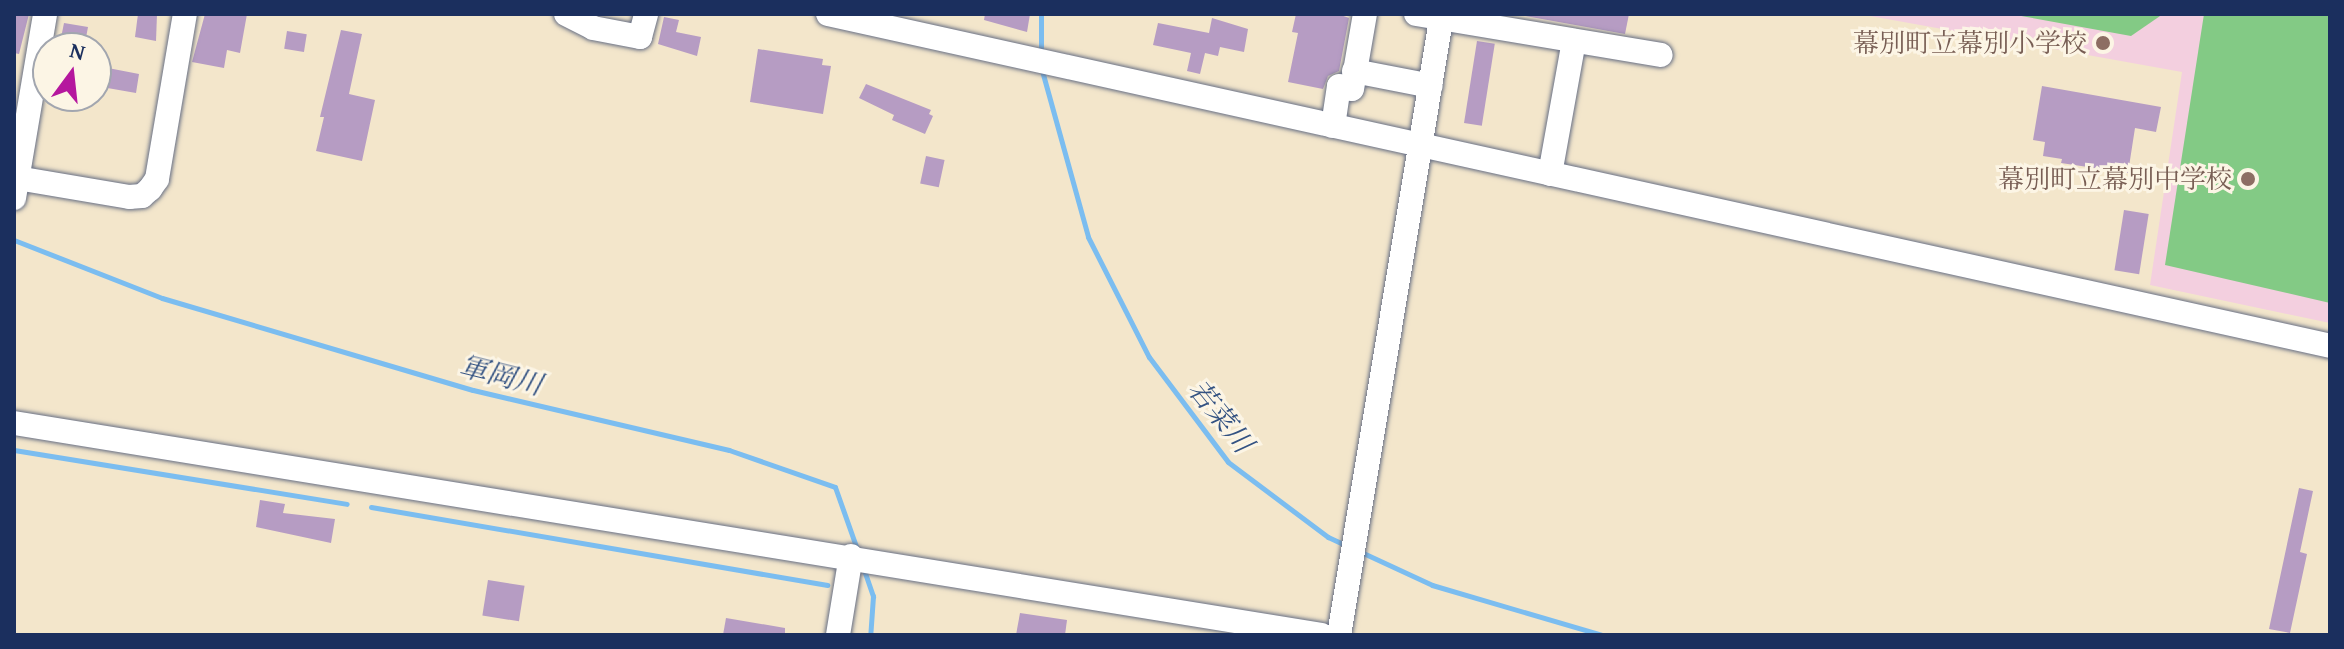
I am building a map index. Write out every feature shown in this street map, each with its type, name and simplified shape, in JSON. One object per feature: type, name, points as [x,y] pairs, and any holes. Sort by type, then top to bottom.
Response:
[{"type":"street","points":[[45,14],[16,188],[129,197],[142,196],[157,179],[185,14]]},
{"type":"street","points":[[566,14],[593,28],[640,37],[646,14]]},
{"type":"street","points":[[828,14],[920,24],[1333,126],[2330,346]]},
{"type":"street","points":[[1333,126],[1339,86],[1352,89],[1365,14]]},
{"type":"street","points":[[1416,14],[1661,55]]},
{"type":"street","points":[[1339,635],[1442,16]]},
{"type":"street","points":[[1550,174],[1574,41]]},
{"type":"street","points":[[1354,71],[1431,86]]},
{"type":"street","points":[[14,423],[851,556],[1321,635]]},
{"type":"street","points":[[838,635],[851,556]]},
{"type":"shaded area","name":"幕別町立幕別中学校","points":[[1859,14],[2330,14],[2330,323],[2150,285],[2182,72]]},
{"type":"green space","points":[[2010,14],[2163,14],[2131,36]]},
{"type":"green space","name":"幕別町立幕別中学校","points":[[2204,14],[2330,14],[2330,303],[2165,265]]},
{"type":"building","points":[[14,14],[29,14],[19,54],[14,53]]},
{"type":"building","points":[[138,14],[157,14],[156,41],[135,37]]},
{"type":"building","points":[[205,14],[247,14],[240,53],[227,50],[224,68],[192,62]]},
{"type":"building","points":[[985,14],[1030,14],[1027,32],[984,20]]},
{"type":"building","points":[[1296,14],[1338,14],[1349,18],[1339,71],[1328,76],[1323,89],[1288,82],[1298,33],[1292,32]]},
{"type":"building","points":[[1515,14],[1629,14],[1625,34]]},
{"type":"building","points":[[664,17],[679,20],[676,32],[701,37],[697,56],[658,44]]},
{"type":"building","points":[[1212,18],[1248,29],[1244,52],[1220,47],[1218,56],[1205,53],[1200,74],[1187,71],[1191,53],[1153,45],[1158,23],[1209,33]]},
{"type":"building","points":[[64,23],[88,27],[87,32],[62,32]]},
{"type":"building","points":[[341,30],[362,34],[349,94],[375,100],[362,161],[316,151],[324,117],[320,117]]},
{"type":"building","points":[[287,31],[307,34],[304,52],[284,49]]},
{"type":"building","points":[[1477,41],[1495,44],[1482,126],[1464,123]]},
{"type":"building","points":[[758,49],[823,59],[822,65],[831,66],[823,114],[750,102]]},
{"type":"building","points":[[112,69],[139,74],[136,93],[112,89]]},
{"type":"building","points":[[866,84],[931,110],[929,114],[933,116],[925,134],[892,120],[894,115],[859,98]]},
{"type":"building","points":[[2042,86],[2161,107],[2156,132],[2135,128],[2128,173],[2061,163],[2062,159],[2043,156],[2045,142],[2033,140]]},
{"type":"building","points":[[926,156],[945,160],[939,187],[920,183]]},
{"type":"building","points":[[2124,210],[2149,214],[2139,274],[2114,270]]},
{"type":"building","points":[[2299,488],[2313,491],[2300,552],[2307,554],[2290,633],[2269,629]]},
{"type":"building","points":[[260,500],[285,504],[283,513],[335,519],[331,543],[256,527]]},
{"type":"building","points":[[488,580],[525,586],[519,621],[482,616]]},
{"type":"building","points":[[1020,613],[1067,620],[1065,635],[1016,635]]},
{"type":"building","points":[[726,618],[785,628],[785,635],[723,635]]},
{"type":"waterway","name":"若菜川","points":[[1041,14],[1041,53]]},
{"type":"waterway","name":"若菜川","points":[[1041,67],[1088,237],[1149,357],[1228,462],[1328,537],[1345,545]]},
{"type":"waterway","name":"軍岡川","points":[[14,240],[162,298],[473,390],[729,450],[835,487],[857,549]]},
{"type":"waterway","points":[[14,450],[347,504]]},
{"type":"waterway","points":[[371,507],[827,585]]},
{"type":"waterway","name":"若菜川","points":[[1361,552],[1432,585],[1602,635]]},
{"type":"waterway","name":"軍岡川","points":[[864,570],[873,596],[870,635]]},
{"type":"place","name":"幕別町立幕別小学校","points":[[2103,43]]},
{"type":"place","name":"幕別町立幕別中学校","points":[[2248,179]]}]
